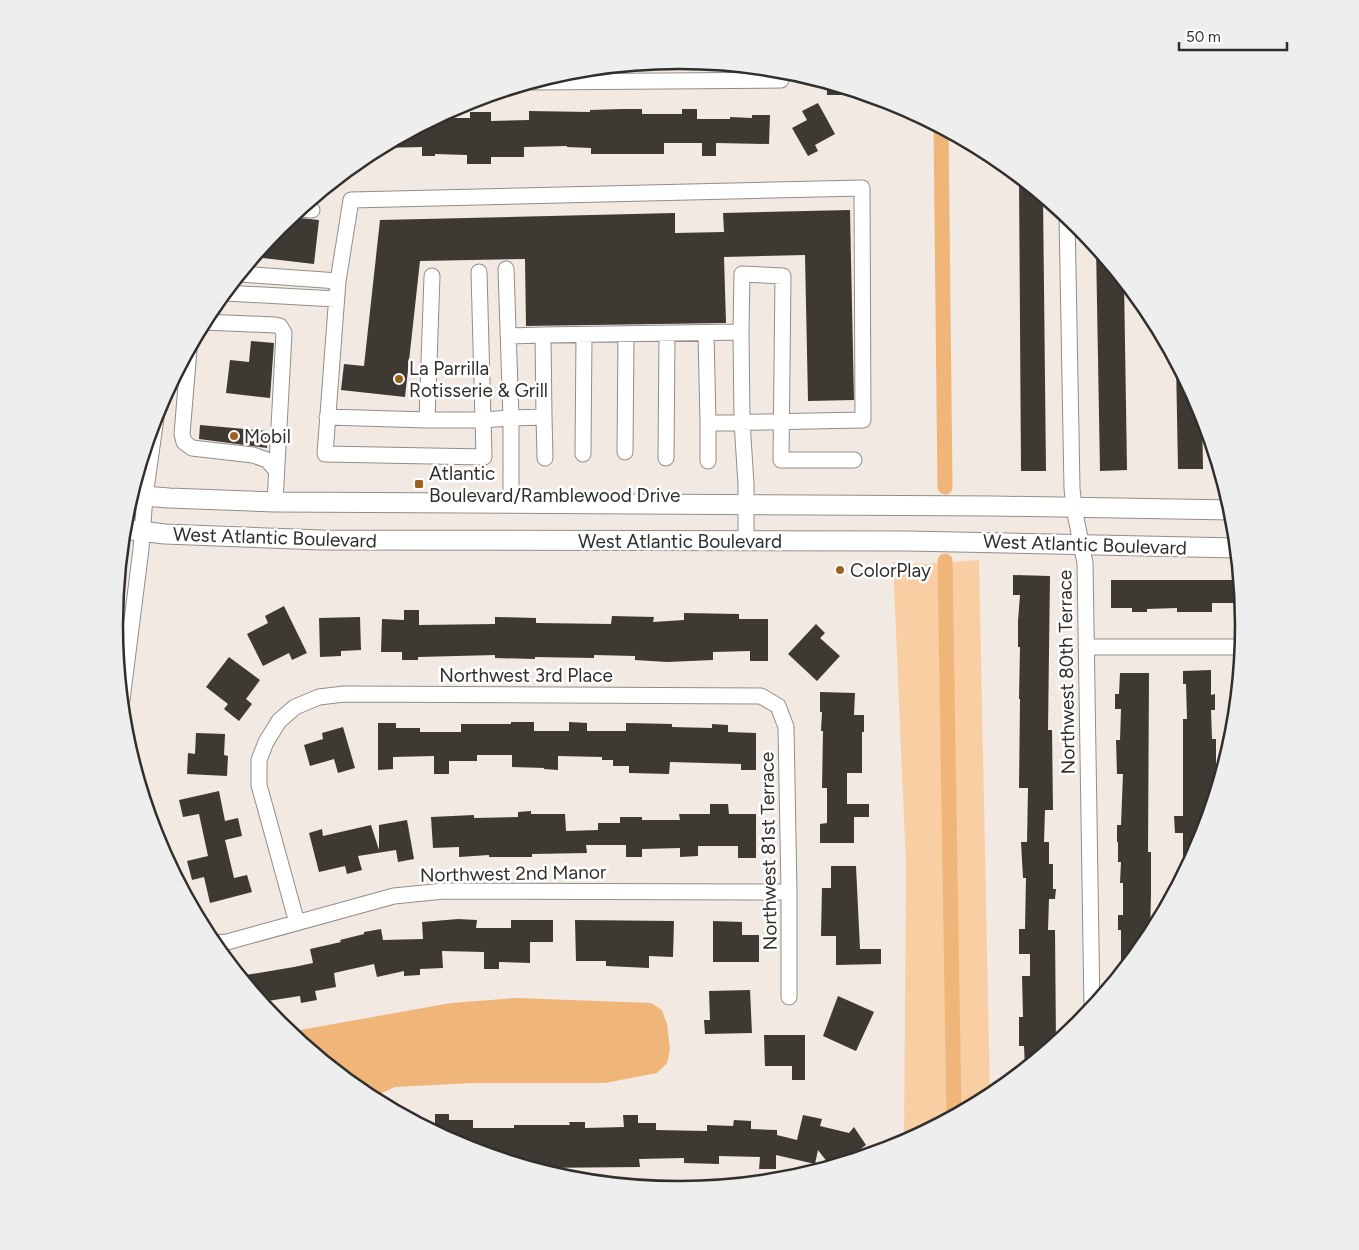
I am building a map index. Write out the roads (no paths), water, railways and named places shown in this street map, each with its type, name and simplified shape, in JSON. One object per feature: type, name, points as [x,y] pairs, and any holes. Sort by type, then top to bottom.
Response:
[{"type":"main road","name":"West Atlantic Boulevard","points":[[139,496],[275,502],[1074,508],[1223,506]]},
{"type":"main road","name":"West Atlantic Boulevard","points":[[133,530],[165,534],[322,540],[746,542],[907,540],[1230,548]]},
{"type":"street","points":[[599,75],[781,80]]},
{"type":"street","points":[[479,272],[484,457],[325,454],[336,299],[350,200],[862,188],[863,420],[782,420],[708,423]]},
{"type":"street","name":"Northwest 80th Terrace","points":[[1067,227],[1074,508],[1085,563],[1092,998]]},
{"type":"street","points":[[506,269],[511,418],[511,504]]},
{"type":"street","points":[[746,542],[742,422],[742,274],[784,276],[781,460],[854,460]]},
{"type":"street","points":[[247,275],[338,281]]},
{"type":"street","points":[[427,420],[432,276]]},
{"type":"street","points":[[233,293],[336,299]]},
{"type":"street","points":[[213,322],[275,325],[280,326],[284,333],[275,502]]},
{"type":"street","points":[[509,336],[742,332]]},
{"type":"street","points":[[706,333],[708,461]]},
{"type":"street","points":[[666,458],[667,334]]},
{"type":"street","points":[[543,335],[546,458]]},
{"type":"street","points":[[626,335],[626,452]]},
{"type":"street","points":[[583,454],[584,336]]},
{"type":"street","points":[[188,367],[182,434],[184,442],[192,448],[253,455],[267,460],[276,470]]},
{"type":"street","points":[[327,417],[427,420],[544,417]]},
{"type":"street","points":[[125,673],[141,549],[133,530],[137,503]]},
{"type":"street","points":[[1086,647],[1235,647]]},
{"type":"street","name":"Northwest 3rd Place","points":[[297,923],[259,785],[259,760],[266,742],[279,721],[295,708],[319,697],[344,694],[760,696],[778,706]]},
{"type":"street","name":"Northwest 81st Terrace","points":[[778,706],[786,727],[790,892],[790,997]]},
{"type":"street","name":"Northwest 2nd Manor","points":[[223,942],[394,896],[444,890],[790,892]]},
{"type":"waterway","points":[[941,134],[945,487]]},
{"type":"waterway","points":[[945,561],[954,1109]]},
{"type":"place","name":"La Parrilla Rotisserie & Grill","points":[[399,379]]},
{"type":"place","name":"Mobil","points":[[234,436]]},
{"type":"place","name":"Atlantic Boulevard/Ramblewood Drive","points":[[419,484]]},
{"type":"place","name":"ColorPlay","points":[[840,570]]}]
